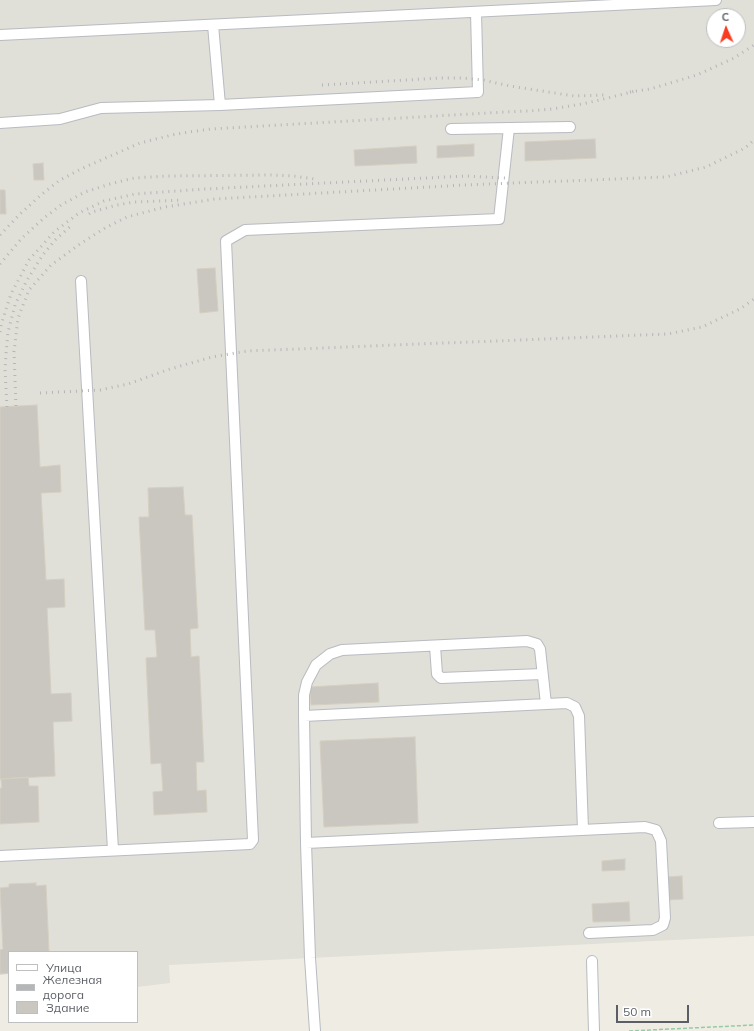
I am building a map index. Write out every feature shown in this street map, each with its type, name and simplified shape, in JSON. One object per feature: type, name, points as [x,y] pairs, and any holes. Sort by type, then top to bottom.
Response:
[{"type":"lane","points":[[0,35],[716,0]]},
{"type":"lane","points":[[0,122],[60,119],[101,108],[220,105],[478,92],[476,12]]},
{"type":"lane","points":[[213,25],[220,105]]},
{"type":"lane","points":[[451,129],[570,127]]},
{"type":"lane","points":[[0,856],[250,844],[253,840],[226,241],[245,230],[499,219],[509,128]]},
{"type":"lane","points":[[82,281],[113,850]]},
{"type":"lane","points":[[315,1031],[310,958],[306,843],[304,695],[307,682],[316,665],[330,654],[342,650],[527,641],[537,644],[540,649],[546,704]]},
{"type":"lane","points":[[435,646],[436,674],[441,678],[542,674]]},
{"type":"lane","points":[[304,716],[567,703],[575,707],[579,716],[583,830]]},
{"type":"lane","points":[[719,823],[754,822]]},
{"type":"lane","points":[[306,843],[645,827],[656,830],[661,841],[665,918],[663,925],[653,930],[589,933]]},
{"type":"lane","points":[[592,961],[594,1031]]},
{"type":"path","points":[[629,1031],[754,1025]]},
{"type":"shaded area","points":[[0,0],[754,0],[754,936],[169,965],[170,983],[138,987],[138,951],[8,951],[8,974],[0,975]]},
{"type":"building","points":[[595,139],[596,158],[525,161],[525,142]]},
{"type":"building","points":[[474,144],[474,156],[437,158],[437,146]]},
{"type":"building","points":[[416,146],[417,163],[355,166],[354,150]]},
{"type":"building","points":[[43,163],[44,180],[34,180],[33,164]]},
{"type":"building","points":[[0,190],[5,190],[6,214],[0,214]]},
{"type":"building","points":[[215,268],[218,311],[200,313],[197,269]]},
{"type":"building","points":[[37,405],[40,467],[60,465],[61,492],[41,493],[46,580],[64,579],[65,607],[47,608],[51,694],[71,693],[72,721],[53,722],[55,776],[0,779],[0,407]]},
{"type":"building","points":[[183,487],[185,515],[192,515],[198,628],[190,629],[191,657],[199,656],[204,762],[196,762],[197,791],[206,790],[207,812],[154,815],[153,792],[163,791],[161,763],[151,764],[146,658],[157,657],[155,630],[145,630],[139,517],[149,517],[148,488]]},
{"type":"building","points":[[378,683],[379,702],[311,705],[310,687]]},
{"type":"building","points":[[415,737],[418,823],[324,827],[320,741]]},
{"type":"building","points":[[28,777],[29,786],[38,786],[39,822],[0,824],[1,779]]},
{"type":"building","points":[[625,859],[625,870],[602,871],[602,861]]},
{"type":"building","points":[[682,876],[683,899],[668,900],[667,877]]},
{"type":"building","points":[[36,883],[36,886],[46,885],[49,951],[8,951],[8,973],[0,974],[0,950],[3,949],[0,888],[9,887],[9,884]]},
{"type":"building","points":[[629,902],[630,921],[593,922],[592,904]]},
{"type":"railway","points":[[630,92],[650,89],[697,75],[734,58],[754,45]]},
{"type":"railway","points":[[322,85],[462,78],[483,80],[510,86],[574,96],[606,95]]},
{"type":"railway","points":[[0,235],[20,214],[60,180],[83,168],[140,143],[172,135],[211,129],[552,109],[582,104],[635,91]]},
{"type":"railway","points":[[16,406],[14,352],[18,318],[29,290],[51,265],[105,228],[127,217],[165,207],[215,199],[464,185],[666,177],[706,167],[745,148],[754,140]]},
{"type":"railway","points":[[0,264],[22,238],[61,205],[85,192],[110,184],[134,178],[167,176],[271,175],[315,179]]},
{"type":"railway","points":[[0,332],[11,294],[29,260],[54,232],[79,213],[104,201],[135,194],[205,189],[466,176],[505,178]]},
{"type":"railway","points":[[89,214],[117,205],[134,202],[183,200]]},
{"type":"railway","points":[[7,407],[5,370],[6,354],[8,332],[15,305],[26,282],[42,256],[55,240],[72,225]]},
{"type":"railway","points":[[40,393],[100,390],[128,384],[170,369],[212,357],[247,351],[668,334],[702,327],[740,309],[754,299]]}]
